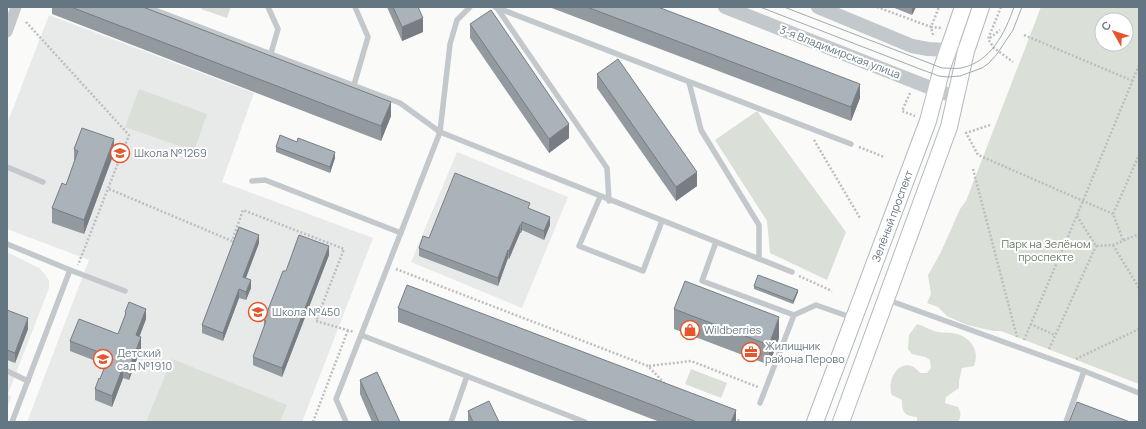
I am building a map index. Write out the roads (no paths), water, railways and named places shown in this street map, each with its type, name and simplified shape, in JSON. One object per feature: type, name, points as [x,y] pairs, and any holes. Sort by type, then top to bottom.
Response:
[{"type":"main road","name":"Зелёный проспект","points":[[815,422],[928,121],[939,76],[964,7]]},
{"type":"main road","name":"Зелёный проспект","points":[[841,422],[949,128],[966,51],[981,7]]},
{"type":"street","points":[[7,32],[16,7]]},
{"type":"street","name":"3-я Владимирская улица","points":[[725,7],[956,97]]},
{"type":"street","points":[[818,7],[912,46],[928,49],[966,51]]},
{"type":"lane","points":[[149,7],[400,103],[440,132],[600,197],[792,272]]},
{"type":"lane","points":[[268,7],[278,29],[271,54]]},
{"type":"lane","points":[[354,85],[368,37],[355,7]]},
{"type":"lane","points":[[346,422],[336,398],[440,132],[450,44],[457,20],[470,7]]},
{"type":"lane","points":[[496,7],[851,144]]},
{"type":"lane","points":[[496,7],[607,168],[609,200]]},
{"type":"lane","points":[[689,82],[701,130],[759,225],[759,259]]},
{"type":"lane","points":[[7,167],[43,182]]},
{"type":"lane","points":[[252,181],[265,180],[401,233]]},
{"type":"lane","points":[[600,197],[579,246],[643,271],[662,221]]},
{"type":"lane","points":[[716,242],[702,281],[794,315]]},
{"type":"lane","points":[[7,244],[125,291]]},
{"type":"lane","points":[[12,422],[73,270]]},
{"type":"lane","points":[[887,299],[1084,371],[1139,393]]},
{"type":"lane","points":[[760,403],[794,315],[816,305],[854,319]]},
{"type":"lane","points":[[361,335],[585,422]]},
{"type":"lane","points":[[7,370],[28,380]]},
{"type":"lane","points":[[1066,422],[1084,371]]},
{"type":"lane","points":[[451,422],[467,376]]},
{"type":"tram line","points":[[760,7],[920,69],[939,76],[948,77],[960,76],[982,68],[989,63],[1013,30],[1022,7]]},
{"type":"tram line","points":[[784,7],[942,68],[961,68],[972,65],[981,60],[989,53],[1001,36],[1014,7]]},
{"type":"place","name":"Школа №1269","points":[[120,153]]},
{"type":"place","name":"Школа №450","points":[[258,312]]},
{"type":"place","name":"Wildberries","points":[[690,330]]},
{"type":"place","name":"Жилищник района Перово","points":[[751,352]]},
{"type":"place","name":"Детский сад №1910","points":[[103,359]]},
{"type":"park label","name":"Парк на Зелёном проспекте","points":[[1046,250]]}]
